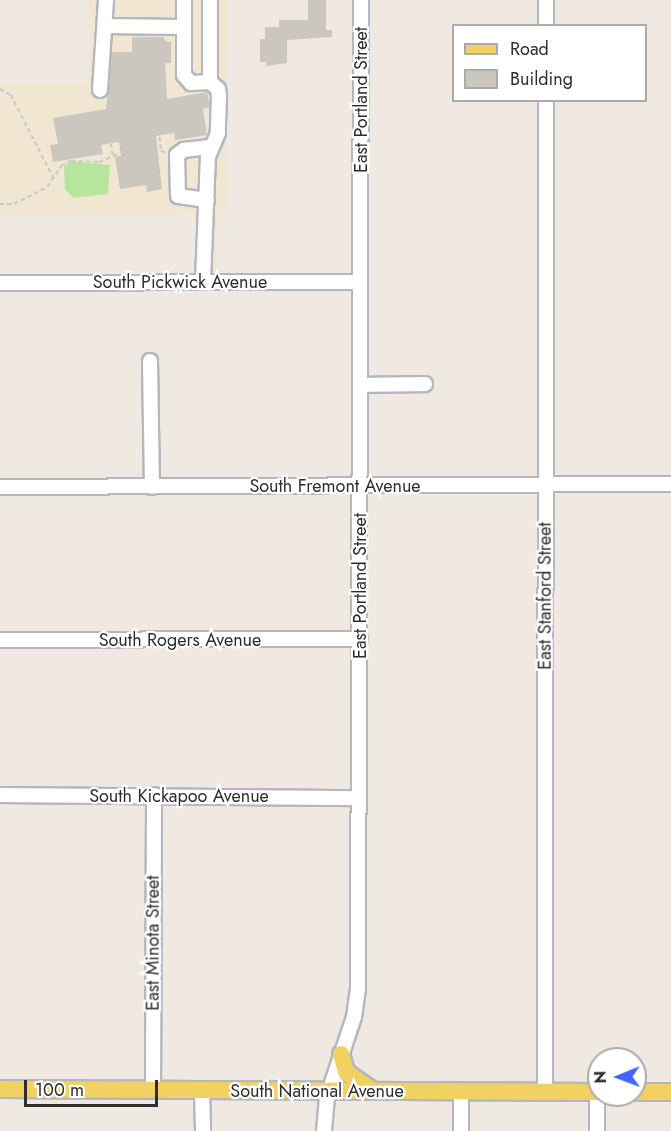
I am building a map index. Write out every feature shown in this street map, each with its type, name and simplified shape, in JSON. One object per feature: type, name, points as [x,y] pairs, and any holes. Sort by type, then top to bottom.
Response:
[{"type":"main road","points":[[341,1054],[352,1079],[373,1091]]},
{"type":"main road","name":"South National Avenue","points":[[0,1089],[587,1092]]},
{"type":"main road","points":[[647,1092],[671,1092]]},
{"type":"street","points":[[100,90],[100,53],[106,26],[106,0]]},
{"type":"street","points":[[184,0],[183,27],[187,81],[210,82],[218,89],[219,96],[218,134],[210,147],[203,282]]},
{"type":"street","points":[[210,0],[210,82]]},
{"type":"street","name":"East Portland Street","points":[[324,1131],[330,1090],[357,998],[361,485],[361,0]]},
{"type":"street","points":[[546,0],[546,24]]},
{"type":"street","points":[[106,26],[183,27]]},
{"type":"street","name":"East Stanford Street","points":[[545,1092],[546,102]]},
{"type":"street","points":[[207,200],[178,196],[177,154],[184,150],[210,147]]},
{"type":"street","name":"South Pickwick Avenue","points":[[0,283],[360,282]]},
{"type":"street","points":[[150,361],[152,487]]},
{"type":"street","points":[[360,385],[425,384]]},
{"type":"street","name":"South Fremont Avenue","points":[[0,487],[671,484]]},
{"type":"street","name":"South Rogers Avenue","points":[[0,640],[360,639]]},
{"type":"street","name":"South Kickapoo Avenue","points":[[0,795],[358,798]]},
{"type":"street","name":"East Minota Street","points":[[153,1090],[154,795]]},
{"type":"street","points":[[202,1090],[203,1131]]},
{"type":"street","points":[[461,1091],[461,1131]]},
{"type":"street","points":[[597,1131],[598,1107]]},
{"type":"path","points":[[0,89],[11,95],[54,180]]},
{"type":"path","points":[[111,144],[113,156]]},
{"type":"path","points":[[0,204],[14,204],[54,180],[61,166],[71,161],[99,162],[120,153]]},
{"type":"shaded area","points":[[89,0],[227,0],[226,213],[217,214],[217,276],[197,276],[196,214],[0,215],[0,83],[89,83]]},
{"type":"green space","points":[[69,161],[110,165],[108,194],[73,198],[65,189],[64,167]]},
{"type":"building","points":[[308,0],[326,0],[326,30],[332,30],[332,37],[287,40],[287,63],[266,66],[266,62],[260,62],[260,39],[265,39],[265,27],[279,27],[279,20],[308,20]]},
{"type":"building","points":[[132,37],[164,37],[165,41],[171,42],[171,63],[165,63],[167,99],[207,92],[210,107],[203,109],[207,135],[175,140],[174,133],[156,136],[162,189],[147,192],[146,185],[120,189],[115,157],[121,156],[119,142],[101,145],[103,154],[53,162],[50,145],[58,144],[53,118],[106,109],[112,52],[132,52]]}]
